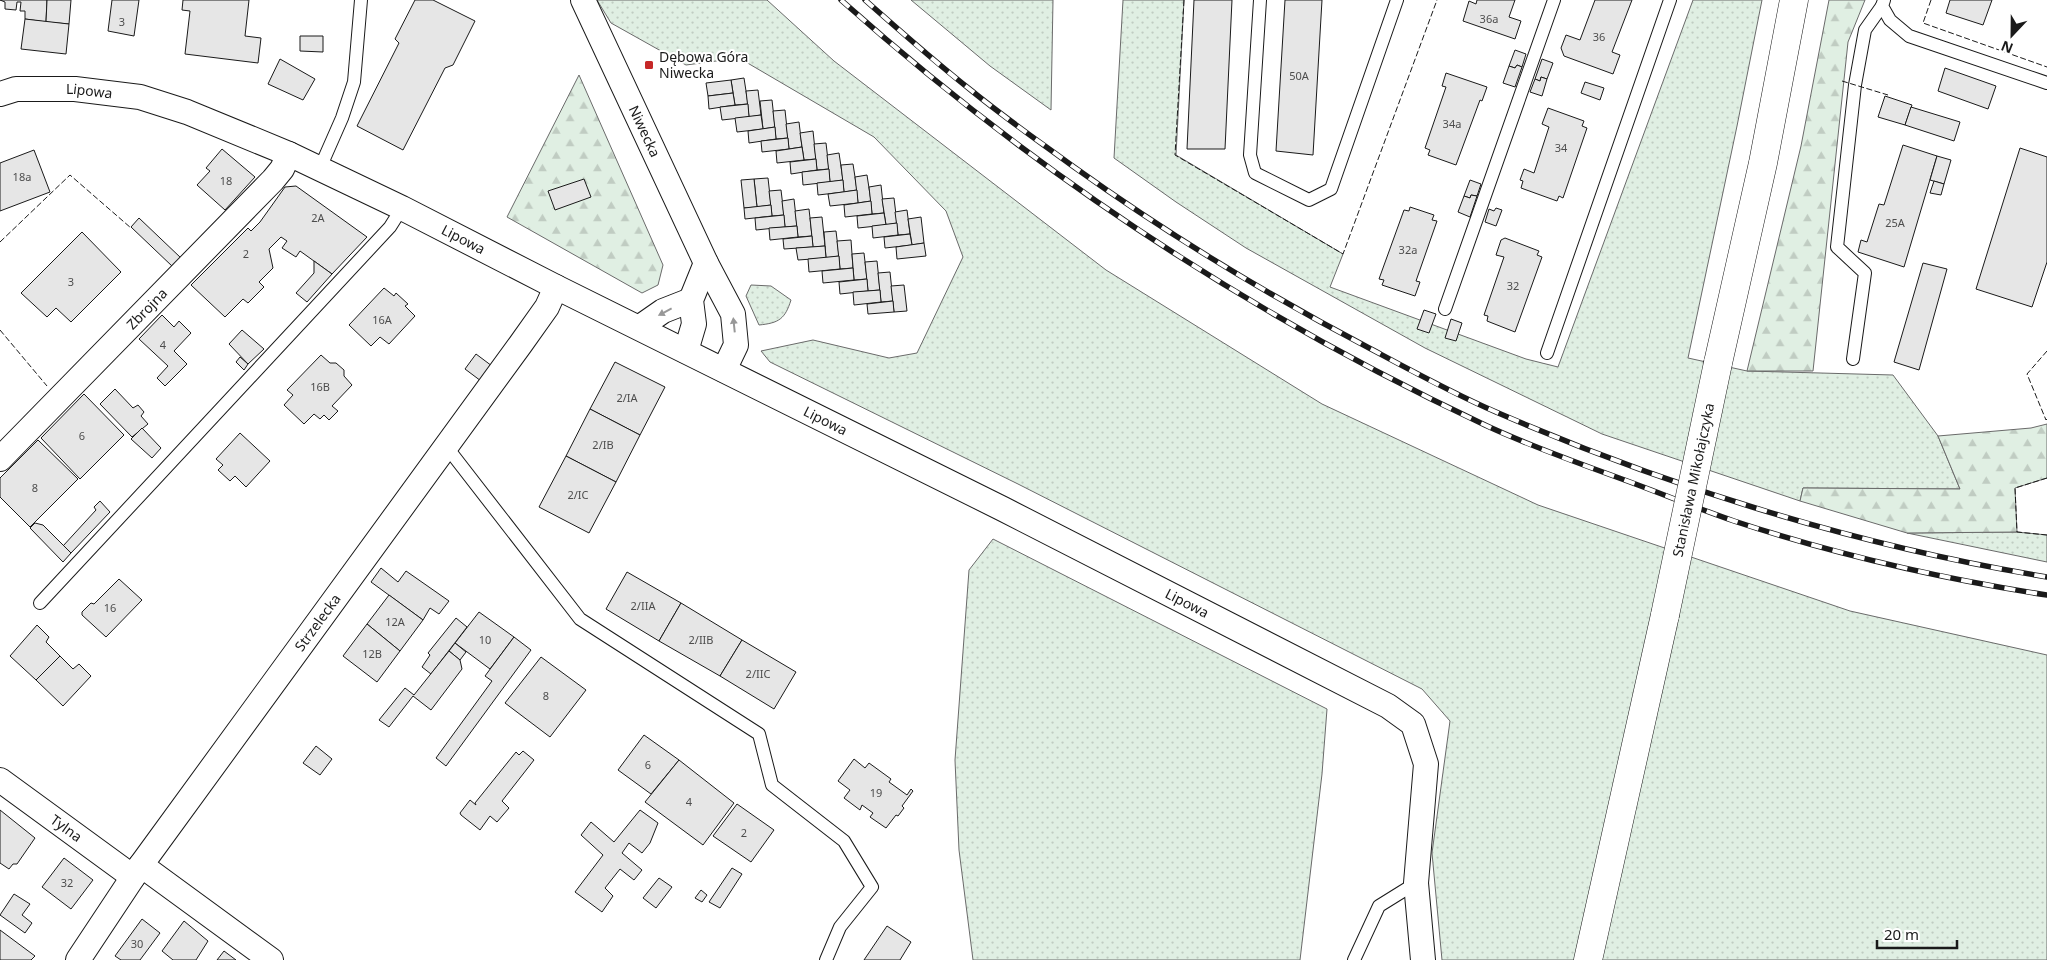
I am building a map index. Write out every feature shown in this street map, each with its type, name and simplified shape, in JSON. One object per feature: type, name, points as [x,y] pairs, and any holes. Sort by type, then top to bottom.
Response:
[{"type":"street","name":"Niwecka","points":[[583,0],[706,264],[733,314],[736,345],[724,370]]},
{"type":"street","name":"Stanisława Mikołajczyka","points":[[1588,960],[1763,163],[1794,0]]},
{"type":"street","name":"Lipowa","points":[[0,94],[16,89],[75,90],[140,97],[187,112],[289,154],[402,208],[556,287],[640,327],[1268,643],[1388,706],[1413,724],[1426,764],[1416,883],[1423,960]]},
{"type":"street","name":"Zbrojna","points":[[0,459],[273,180],[282,169],[289,154]]},
{"type":"street","points":[[686,351],[694,324],[691,300],[706,264]]},
{"type":"street","name":"Strzelecka","points":[[78,960],[137,871],[547,307],[556,287]]},
{"type":"street","points":[[640,327],[663,311],[691,300]]},
{"type":"street","name":"Tylna","points":[[0,780],[271,960]]},
{"type":"lane","points":[[320,168],[342,118],[354,82],[361,0]]},
{"type":"lane","points":[[1260,0],[1250,155],[1256,174],[1309,200],[1331,189],[1397,0]]},
{"type":"lane","points":[[1445,309],[1554,0]]},
{"type":"lane","points":[[1547,353],[1670,0]]},
{"type":"lane","points":[[1883,3],[1890,20],[1909,36],[2047,83]]},
{"type":"lane","points":[[1853,359],[1865,273],[1837,247],[1855,85],[1866,30],[1883,3]]},
{"type":"lane","points":[[40,604],[390,227],[402,208]]},
{"type":"lane","points":[[446,446],[580,619],[759,734],[772,785],[844,841],[872,886],[840,927],[826,960]]},
{"type":"lane","points":[[1354,960],[1379,906],[1416,883]]},
{"type":"green space","points":[[597,0],[767,0],[834,61],[1106,270],[1322,404],[1538,505],[1850,611],[2047,655],[2047,960],[1442,960],[1432,853],[1450,721],[1422,689],[1018,484],[770,362],[761,351],[813,340],[889,358],[917,353],[963,257],[946,211],[874,137],[739,58],[686,65],[611,23]]},
{"type":"green space","points":[[911,0],[1053,0],[1051,110],[990,66]]},
{"type":"green space","points":[[1123,0],[1184,0],[1176,155],[1343,254],[1330,287],[1526,359],[1558,367],[1693,0],[1762,0],[1688,358],[1747,371],[1893,375],[1938,436],[1960,489],[1803,488],[1800,501],[1602,434],[1425,348],[1246,248],[1114,158]]},
{"type":"green space","points":[[1829,0],[1865,0],[1848,42],[1813,371],[1747,371],[1801,146]]},
{"type":"green space","points":[[579,75],[663,265],[658,285],[642,293],[507,217]]},
{"type":"green space","points":[[751,285],[771,286],[791,300],[784,316],[772,323],[759,325],[746,296]]},
{"type":"green space","points":[[2047,424],[2047,478],[2015,488],[2017,532],[1907,533],[1800,501],[1803,488],[1960,489],[1938,436],[2031,428]]},
{"type":"green space","points":[[2017,532],[2047,535],[2047,562],[1907,533]]},
{"type":"green space","points":[[993,539],[1327,709],[1322,774],[1300,960],[973,960],[959,850],[955,760],[969,570]]},
{"type":"building","points":[[0,0],[47,0],[46,22],[25,19],[25,11],[20,11],[21,2],[17,2],[16,10],[5,9],[5,2]]},
{"type":"building","points":[[47,0],[71,0],[69,24],[46,22]]},
{"type":"building","points":[[112,0],[139,0],[134,36],[108,31]]},
{"type":"building","points":[[183,0],[249,0],[245,36],[261,38],[258,63],[185,54],[190,11],[182,10]]},
{"type":"building","points":[[415,0],[433,0],[475,21],[453,65],[445,68],[403,150],[357,126],[399,43],[395,39]]},
{"type":"building","points":[[1194,0],[1232,0],[1225,149],[1187,149]]},
{"type":"building","points":[[1285,0],[1322,0],[1313,155],[1276,151]]},
{"type":"building","points":[[1477,0],[1515,0],[1509,17],[1521,21],[1515,39],[1463,21],[1469,1],[1476,4]]},
{"type":"building","points":[[1595,0],[1632,0],[1612,52],[1620,55],[1613,74],[1564,56],[1561,48],[1566,35],[1580,40]]},
{"type":"building","points":[[1950,0],[1992,0],[1983,25],[1946,13]]},
{"type":"building","points":[[25,19],[69,24],[66,54],[21,49]]},
{"type":"building","points":[[300,36],[323,36],[323,52],[300,51]]},
{"type":"building","points":[[1515,50],[1526,54],[1522,67],[1517,65],[1515,68],[1509,66]]},
{"type":"building","points":[[280,59],[315,79],[303,100],[268,84]]},
{"type":"building","points":[[1542,59],[1553,63],[1547,79],[1541,77],[1540,81],[1535,79]]},
{"type":"building","points":[[1517,65],[1522,67],[1515,87],[1503,83],[1509,66],[1515,68]]},
{"type":"building","points":[[1945,68],[1996,86],[1988,109],[1938,91]]},
{"type":"building","points":[[1446,73],[1487,87],[1482,101],[1480,100],[1456,165],[1428,155],[1430,150],[1425,148],[1446,87],[1442,86]]},
{"type":"building","points":[[1541,77],[1547,79],[1542,96],[1530,92],[1535,79],[1540,81]]},
{"type":"building","points":[[744,78],[748,104],[735,105],[731,80]]},
{"type":"building","points":[[731,80],[733,93],[708,96],[706,83]]},
{"type":"building","points":[[1585,82],[1604,88],[1600,100],[1581,93]]},
{"type":"building","points":[[758,90],[761,115],[749,117],[746,91]]},
{"type":"building","points":[[733,93],[735,105],[709,109],[708,96]]},
{"type":"building","points":[[1885,96],[1912,105],[1905,125],[1878,117]]},
{"type":"building","points":[[772,100],[775,127],[763,129],[760,101]]},
{"type":"building","points":[[748,104],[749,117],[722,120],[720,107]]},
{"type":"building","points":[[1911,107],[1960,122],[1954,141],[1905,125]]},
{"type":"building","points":[[1548,108],[1584,121],[1582,126],[1587,128],[1563,198],[1559,196],[1557,201],[1521,188],[1523,181],[1520,180],[1524,169],[1534,173],[1549,127],[1542,124]]},
{"type":"building","points":[[785,110],[788,138],[776,139],[773,111]]},
{"type":"building","points":[[761,115],[763,129],[737,132],[735,118]]},
{"type":"building","points":[[799,122],[802,147],[789,149],[786,124]]},
{"type":"building","points":[[775,127],[776,139],[749,143],[748,131]]},
{"type":"building","points":[[813,131],[816,159],[804,160],[800,133]]},
{"type":"building","points":[[788,138],[789,149],[762,152],[761,141]]},
{"type":"building","points":[[826,143],[829,169],[817,170],[814,144]]},
{"type":"building","points":[[1903,145],[1937,156],[1904,267],[1858,252],[1861,240],[1867,242],[1879,204],[1884,205]]},
{"type":"building","points":[[802,147],[804,160],[777,163],[776,151]]},
{"type":"building","points":[[2020,148],[2047,157],[2047,262],[2032,307],[1976,289]]},
{"type":"building","points":[[222,149],[255,177],[225,210],[197,185],[210,171],[206,168]]},
{"type":"building","points":[[34,150],[50,192],[0,211],[0,163]]},
{"type":"building","points":[[839,153],[843,180],[830,182],[827,155]]},
{"type":"building","points":[[1937,156],[1951,160],[1944,184],[1930,180]]},
{"type":"building","points":[[816,159],[817,170],[791,174],[790,162]]},
{"type":"building","points":[[853,164],[857,190],[844,192],[841,165]]},
{"type":"building","points":[[829,169],[830,182],[803,185],[802,172]]},
{"type":"building","points":[[867,175],[871,201],[858,203],[855,177]]},
{"type":"building","points":[[768,178],[771,205],[757,207],[754,179]]},
{"type":"building","points":[[584,179],[591,197],[555,210],[548,191]]},
{"type":"building","points":[[754,179],[757,207],[744,208],[741,180]]},
{"type":"building","points":[[843,180],[844,192],[818,195],[817,183]]},
{"type":"building","points":[[1470,180],[1481,184],[1477,196],[1471,195],[1470,198],[1464,196]]},
{"type":"building","points":[[1934,181],[1944,184],[1941,195],[1930,193]]},
{"type":"building","points":[[881,185],[884,213],[872,214],[869,187]]},
{"type":"building","points":[[296,186],[367,237],[332,274],[300,251],[296,257],[282,248],[287,241],[281,237],[269,249],[273,268],[259,282],[264,287],[248,303],[243,299],[225,317],[191,285],[248,228],[251,231],[260,222],[285,187]]},
{"type":"building","points":[[781,190],[784,215],[772,216],[769,191]]},
{"type":"building","points":[[857,190],[858,203],[830,206],[828,194]]},
{"type":"building","points":[[1471,195],[1477,196],[1470,217],[1458,212],[1464,196],[1470,198]]},
{"type":"building","points":[[894,198],[897,223],[886,225],[882,199]]},
{"type":"building","points":[[794,199],[797,226],[785,227],[782,201]]},
{"type":"building","points":[[871,201],[872,214],[845,217],[844,205]]},
{"type":"building","points":[[771,205],[772,216],[745,219],[744,208]]},
{"type":"building","points":[[1410,207],[1434,215],[1432,220],[1437,221],[1416,281],[1420,282],[1415,296],[1382,285],[1384,280],[1379,279],[1404,210],[1409,211]]},
{"type":"building","points":[[1496,208],[1502,210],[1496,226],[1485,222],[1489,209],[1494,211]]},
{"type":"building","points":[[809,209],[812,236],[798,237],[795,211]]},
{"type":"building","points":[[907,210],[910,234],[898,235],[895,212]]},
{"type":"building","points":[[884,213],[886,225],[858,228],[857,216]]},
{"type":"building","points":[[784,215],[785,227],[756,230],[755,218]]},
{"type":"building","points":[[822,217],[825,246],[813,247],[810,218]]},
{"type":"building","points":[[921,217],[924,243],[912,245],[908,219]]},
{"type":"building","points":[[139,218],[181,258],[173,267],[131,227]]},
{"type":"building","points":[[897,223],[898,235],[873,238],[872,226]]},
{"type":"building","points":[[797,226],[798,237],[770,240],[769,228]]},
{"type":"building","points":[[836,231],[839,256],[826,258],[824,232]]},
{"type":"building","points":[[82,232],[121,272],[71,322],[56,308],[47,317],[21,293]]},
{"type":"building","points":[[910,234],[912,245],[885,248],[884,237]]},
{"type":"building","points":[[812,236],[813,247],[784,249],[783,239]]},
{"type":"building","points":[[1505,238],[1539,251],[1537,255],[1542,257],[1515,332],[1487,321],[1488,316],[1484,315],[1504,257],[1496,255],[1501,240]]},
{"type":"building","points":[[851,240],[853,268],[840,269],[837,241]]},
{"type":"building","points":[[924,243],[926,256],[897,259],[896,247]]},
{"type":"building","points":[[825,246],[826,258],[798,260],[796,248]]},
{"type":"building","points":[[864,253],[867,279],[854,280],[852,254]]},
{"type":"building","points":[[839,256],[840,269],[809,272],[808,259]]},
{"type":"building","points":[[314,261],[332,274],[307,302],[296,293],[314,273]]},
{"type":"building","points":[[877,261],[880,290],[868,291],[865,262]]},
{"type":"building","points":[[1923,263],[1947,269],[1919,370],[1894,362]]},
{"type":"building","points":[[853,268],[854,280],[823,283],[822,271]]},
{"type":"building","points":[[890,272],[893,301],[881,302],[878,273]]},
{"type":"building","points":[[867,279],[868,291],[840,294],[839,282]]},
{"type":"building","points":[[904,285],[907,311],[894,312],[891,286]]},
{"type":"building","points":[[384,288],[394,296],[396,293],[408,304],[405,306],[415,316],[389,344],[380,337],[371,346],[349,325]]},
{"type":"building","points":[[880,290],[881,302],[854,305],[853,292]]},
{"type":"building","points":[[893,301],[894,312],[868,314],[867,304]]},
{"type":"building","points":[[1424,310],[1436,314],[1429,333],[1417,329]]},
{"type":"building","points":[[162,315],[174,327],[179,321],[191,333],[174,351],[187,364],[165,386],[157,378],[168,366],[139,339]]},
{"type":"building","points":[[1451,319],[1462,323],[1456,341],[1445,338]]},
{"type":"building","points":[[242,330],[264,349],[248,364],[229,344]]},
{"type":"building","points":[[476,354],[492,366],[481,381],[465,369]]},
{"type":"building","points":[[321,355],[330,363],[336,363],[344,370],[344,376],[352,385],[332,406],[338,411],[329,420],[324,415],[320,419],[314,414],[304,424],[284,405],[293,395],[287,390]]},
{"type":"building","points":[[240,357],[248,364],[244,370],[236,362]]},
{"type":"building","points":[[615,362],[665,387],[640,435],[590,409]]},
{"type":"building","points":[[115,389],[133,408],[138,405],[144,412],[141,416],[148,424],[132,437],[100,404]]},
{"type":"building","points":[[84,394],[124,435],[80,479],[41,438]]},
{"type":"building","points":[[590,409],[640,435],[616,482],[566,456]]},
{"type":"building","points":[[142,428],[161,448],[152,458],[131,439]]},
{"type":"building","points":[[240,433],[270,461],[246,487],[235,476],[230,481],[218,470],[223,465],[216,459]]},
{"type":"building","points":[[38,440],[78,479],[30,527],[0,497],[0,478]]},
{"type":"building","points":[[566,456],[616,482],[589,533],[539,507]]},
{"type":"building","points":[[100,501],[110,512],[71,553],[63,546],[96,510],[94,507]]},
{"type":"building","points":[[35,523],[43,525],[71,553],[63,562],[30,528]]},
{"type":"building","points":[[381,568],[398,582],[406,571],[449,601],[439,614],[430,608],[423,620],[371,582]]},
{"type":"building","points":[[627,572],[681,603],[659,641],[606,609]]},
{"type":"building","points":[[119,579],[142,600],[106,637],[82,615],[82,612],[91,603],[94,604]]},
{"type":"building","points":[[389,595],[423,620],[400,651],[367,624]]},
{"type":"building","points":[[681,603],[742,640],[720,676],[659,641]]},
{"type":"building","points":[[479,612],[514,637],[490,669],[455,643]]},
{"type":"building","points":[[456,618],[467,627],[431,674],[422,667],[430,655],[428,653]]},
{"type":"building","points":[[367,624],[400,651],[377,682],[343,656]]},
{"type":"building","points":[[37,625],[49,637],[46,642],[60,656],[36,680],[10,656]]},
{"type":"building","points":[[514,637],[531,650],[446,766],[436,758],[492,681],[485,676]]},
{"type":"building","points":[[742,640],[796,672],[774,709],[720,676]]},
{"type":"building","points":[[455,643],[466,652],[460,660],[449,651]]},
{"type":"building","points":[[449,651],[460,660],[462,669],[431,710],[413,696],[389,727],[379,720],[405,688],[414,695]]},
{"type":"building","points":[[60,656],[73,669],[79,664],[91,676],[63,706],[36,680]]},
{"type":"building","points":[[541,657],[586,690],[550,737],[505,703]]},
{"type":"building","points":[[644,735],[679,760],[651,794],[618,770]]},
{"type":"building","points":[[316,746],[332,759],[320,775],[303,763]]},
{"type":"building","points":[[523,751],[534,760],[502,801],[509,808],[497,822],[490,816],[480,830],[460,813],[470,800],[476,805],[475,803],[516,752],[519,755]]},
{"type":"building","points":[[854,759],[865,768],[869,763],[891,779],[889,782],[907,795],[911,789],[913,791],[902,806],[904,808],[886,828],[870,817],[873,813],[862,805],[860,810],[844,798],[850,790],[838,781]]},
{"type":"building","points":[[679,760],[734,803],[703,845],[645,802]]},
{"type":"building","points":[[737,804],[774,830],[751,862],[713,836]]},
{"type":"building","points":[[0,810],[35,838],[17,864],[13,864],[9,869],[0,863]]},
{"type":"building","points":[[640,810],[658,823],[650,843],[642,853],[629,843],[622,853],[642,870],[634,880],[620,869],[605,888],[613,896],[602,912],[575,892],[603,855],[581,835],[591,822],[614,842]]},
{"type":"building","points":[[64,858],[93,880],[71,909],[42,887]]},
{"type":"building","points":[[732,868],[742,874],[720,908],[709,902]]},
{"type":"building","points":[[659,878],[672,887],[656,908],[643,898]]},
{"type":"building","points":[[701,890],[707,895],[702,902],[695,898]]},
{"type":"building","points":[[14,894],[30,904],[22,915],[32,923],[25,933],[0,915]]},
{"type":"building","points":[[142,919],[160,933],[140,960],[121,960],[115,956]]},
{"type":"building","points":[[184,921],[208,941],[196,960],[173,960],[162,951]]},
{"type":"building","points":[[887,926],[911,942],[900,960],[864,960]]},
{"type":"building","points":[[0,930],[35,956],[31,960],[0,960]]},
{"type":"building","points":[[224,951],[236,960],[217,960]]},
{"type":"railway","points":[[841,0],[914,63],[990,124],[1148,236],[1229,288],[1313,336],[1398,382],[1485,425],[1561,456],[1734,521],[1772,533],[1889,564],[2008,589],[2047,595]]},
{"type":"railway","points":[[865,0],[931,58],[997,111],[1146,217],[1294,307],[1465,398],[1562,440],[1698,489],[1767,511],[1906,549],[2047,577]]},
{"type":"fence","points":[[1184,0],[1175,155],[1343,254],[1437,0]]},
{"type":"fence","points":[[1931,0],[1923,23],[2047,67]]},
{"type":"fence","points":[[1842,81],[1888,95]]},
{"type":"fence","points":[[0,242],[70,175],[131,228]]},
{"type":"fence","points":[[0,330],[47,386]]},
{"type":"fence","points":[[2047,351],[2027,374],[2047,419]]},
{"type":"fence","points":[[2047,478],[2015,488],[2017,532],[2047,535]]},
{"type":"place","name":"Dębowa Góra Niwecka","points":[[649,65]]}]
